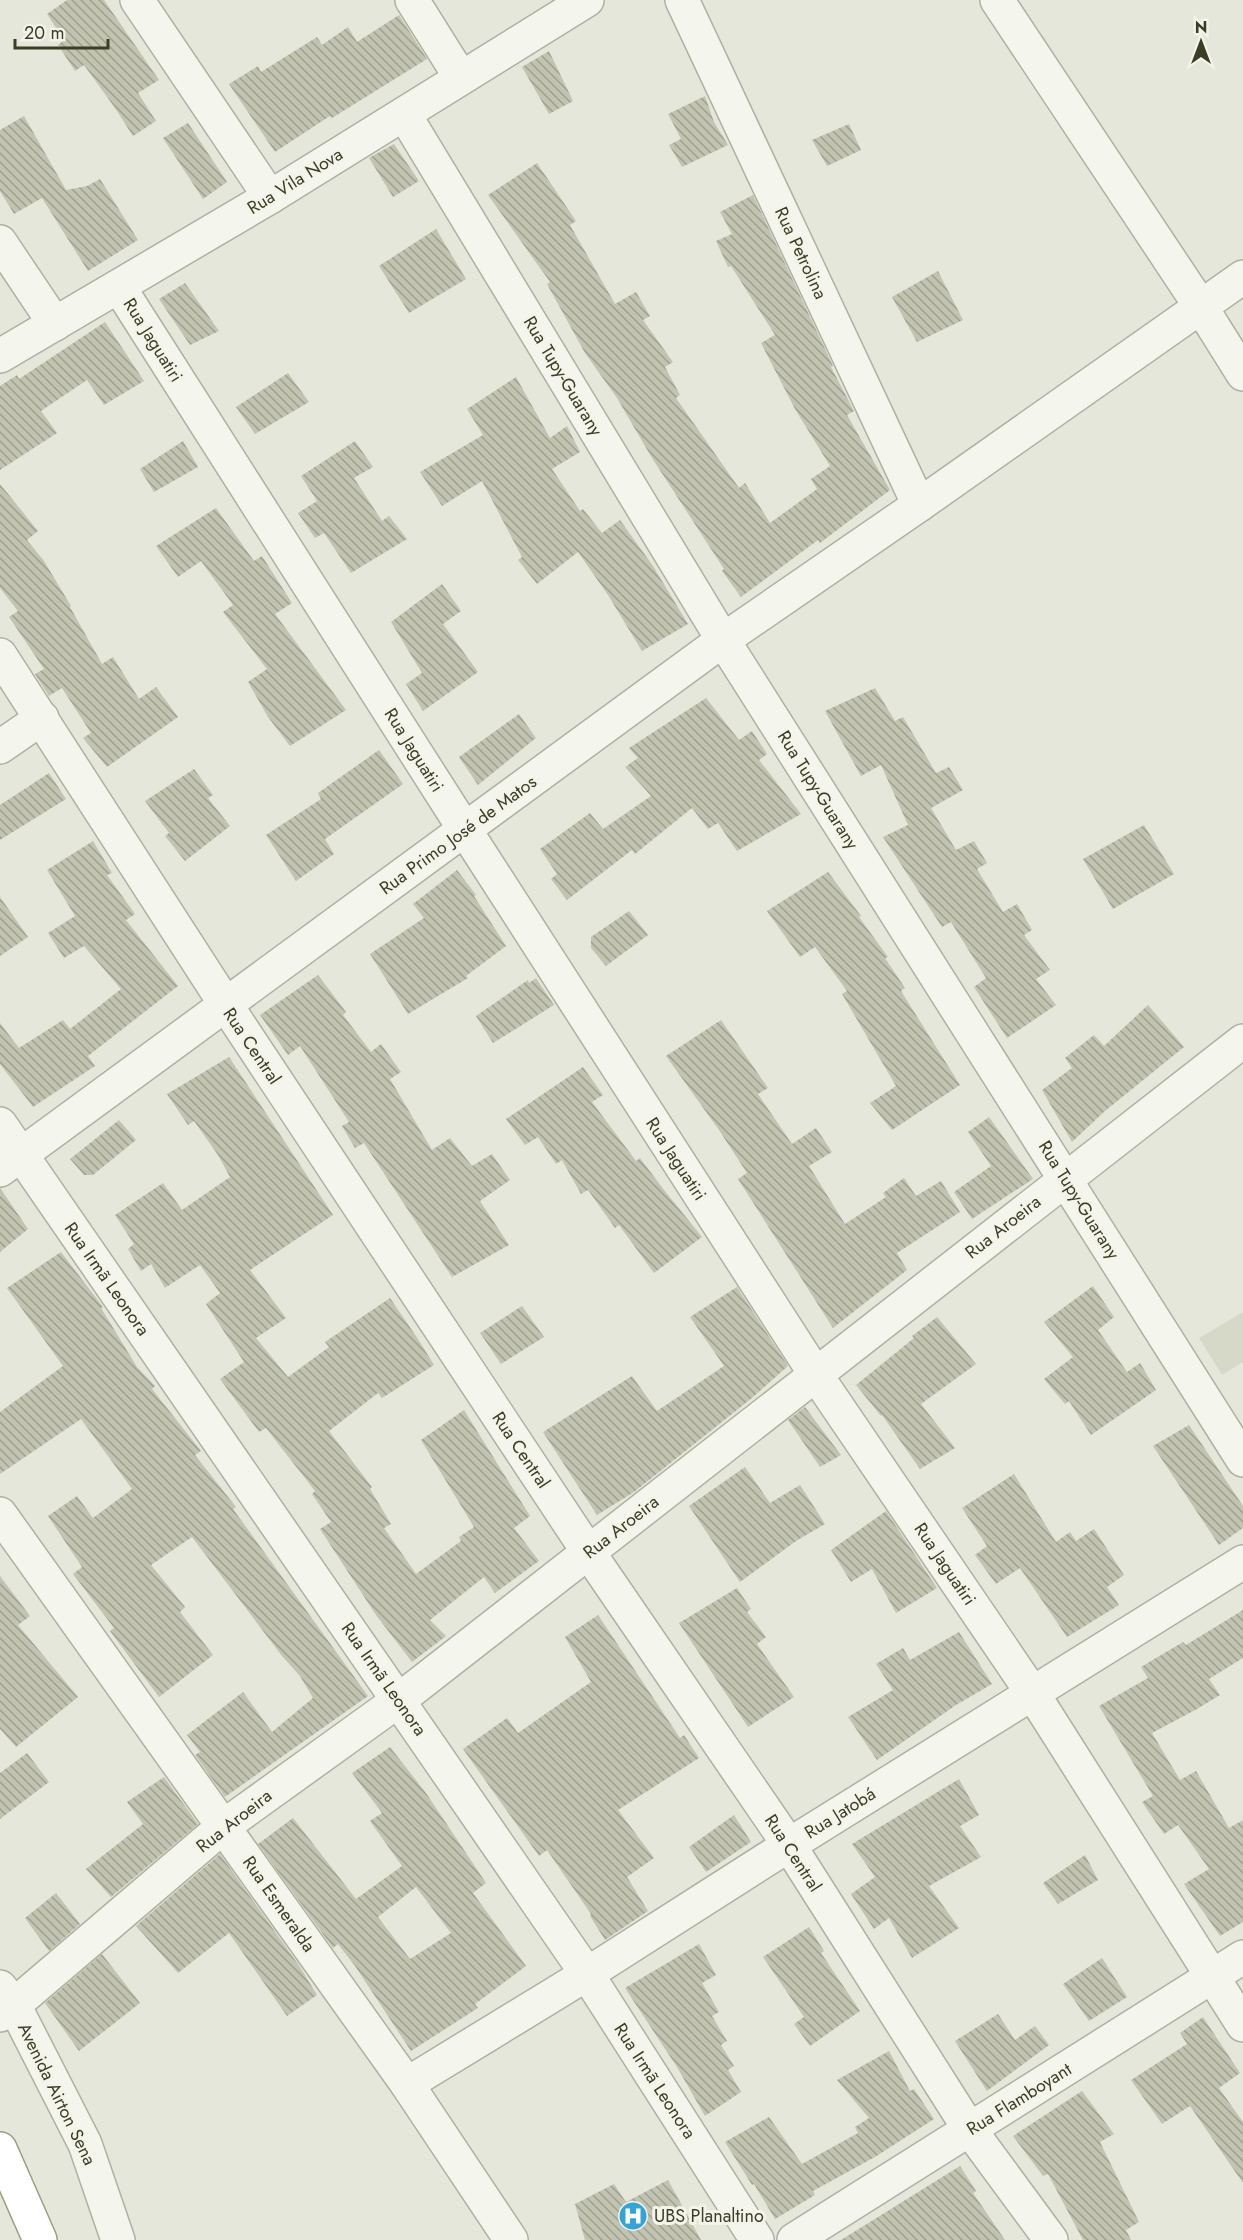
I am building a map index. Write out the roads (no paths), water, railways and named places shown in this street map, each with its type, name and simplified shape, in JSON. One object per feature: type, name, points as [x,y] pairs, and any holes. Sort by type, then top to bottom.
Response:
[{"type":"highway","points":[[0,2148],[40,2240]]},
{"type":"street","points":[[137,0],[270,197]]},
{"type":"street","points":[[412,0],[461,78]]},
{"type":"street","name":"Rua Vila Nova","points":[[0,356],[270,197],[587,0]]},
{"type":"street","name":"Rua Petrolina","points":[[682,0],[919,505]]},
{"type":"street","points":[[997,0],[1243,374]]},
{"type":"street","name":"Rua Tupy-Guarany","points":[[404,114],[723,640],[1243,1460]]},
{"type":"street","points":[[0,242],[55,324]]},
{"type":"street","name":"Rua Primo José de Matos","points":[[10,1162],[723,640],[1243,277]]},
{"type":"street","name":"Rua Jaguatiri","points":[[119,287],[816,1375],[1033,1694],[1243,2025]]},
{"type":"street","name":"Rua Central","points":[[0,655],[226,1005],[589,1552],[789,1845],[970,2130],[1051,2240]]},
{"type":"street","points":[[0,747],[42,718]]},
{"type":"street","name":"Rua Aroeira","points":[[5,2002],[224,1826],[399,1701],[1243,1041]]},
{"type":"street","name":"Rua Irmã Leonora","points":[[0,1124],[10,1162],[399,1701],[587,1974],[757,2240]]},
{"type":"street","name":"Rua Esmeralda","points":[[0,1514],[407,2084],[511,2240]]},
{"type":"street","name":"Rua Jatobá","points":[[407,2084],[587,1974],[789,1845],[1243,1562]]},
{"type":"street","name":"Rua Flamboyant","points":[[794,2240],[1243,1957]]},
{"type":"street","name":"Avenida Airton Sena","points":[[5,2002],[57,2085],[85,2144],[118,2240]]},
{"type":"place","name":"UBS Planaltino","points":[[633,2216]]}]
